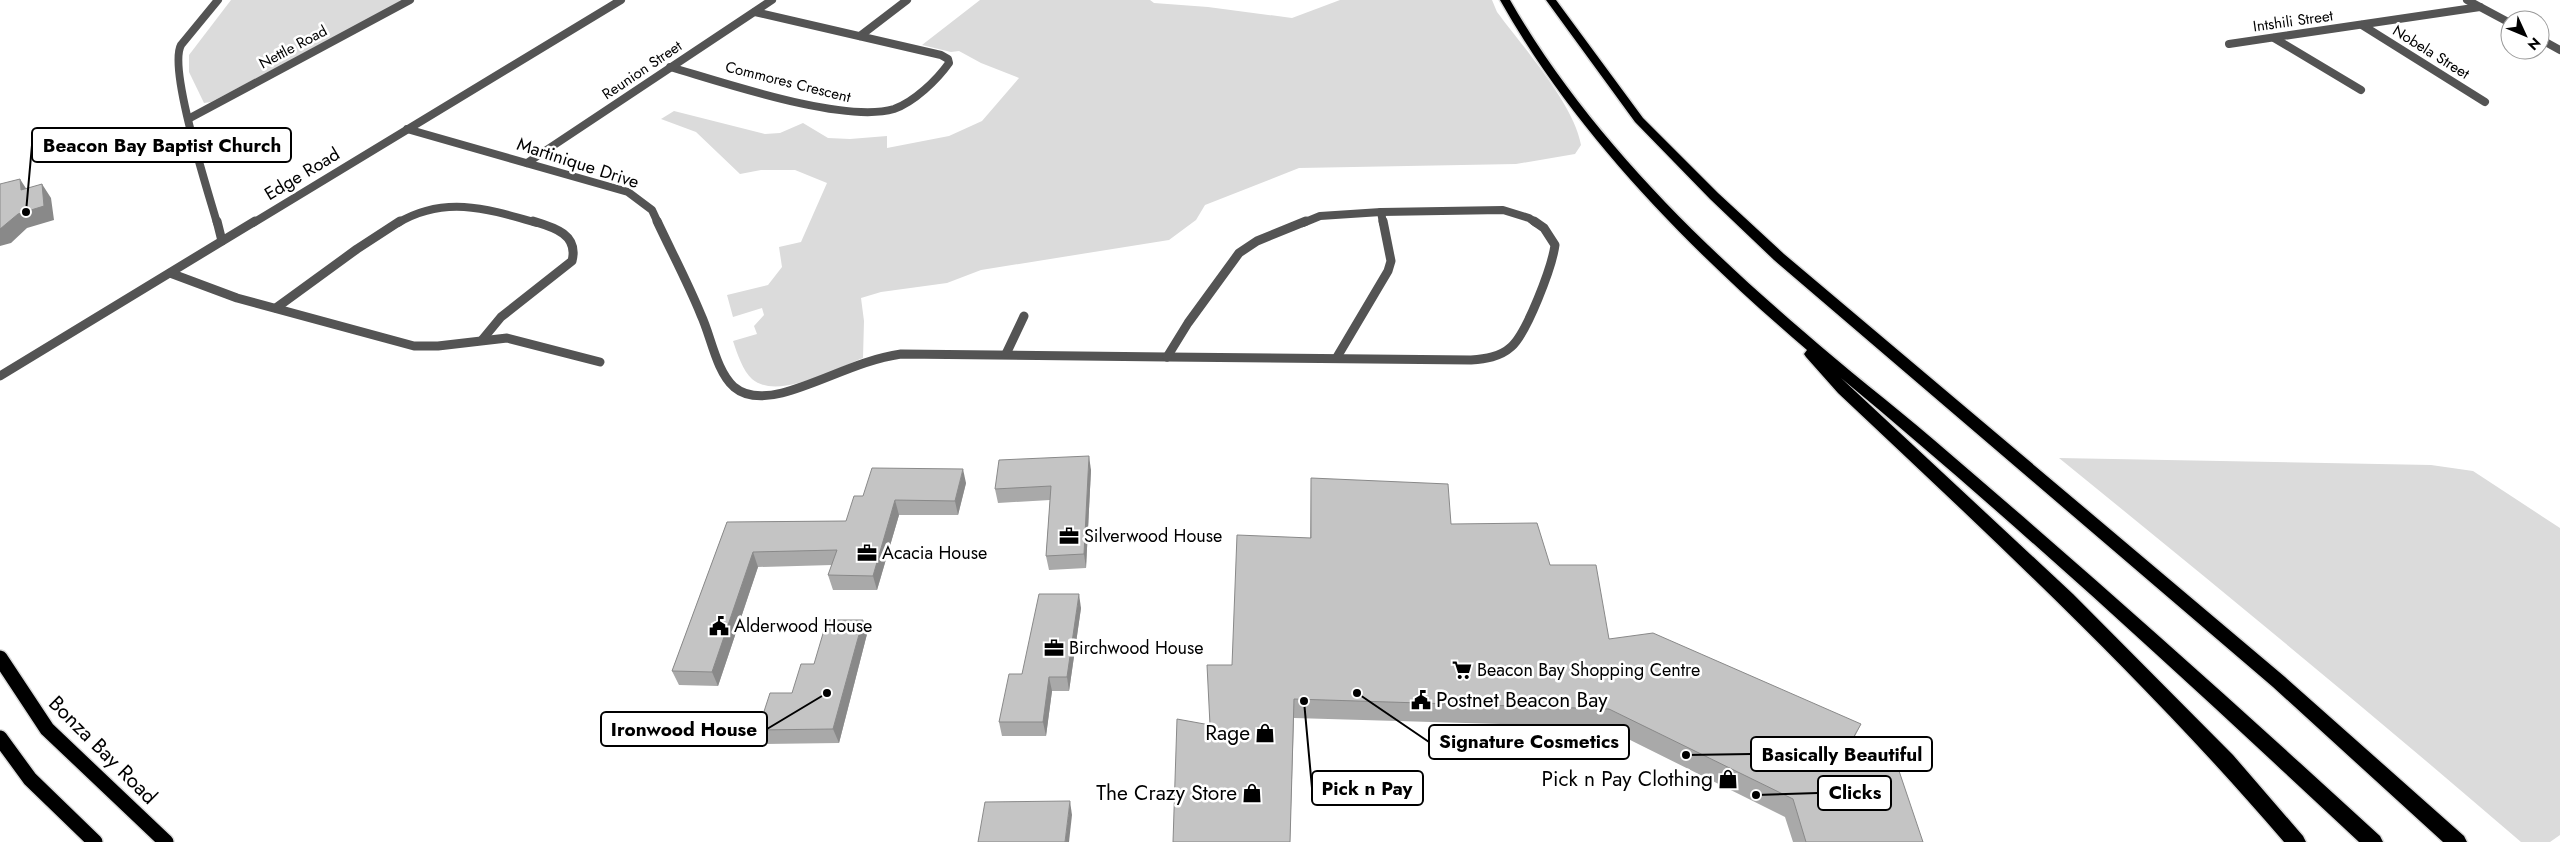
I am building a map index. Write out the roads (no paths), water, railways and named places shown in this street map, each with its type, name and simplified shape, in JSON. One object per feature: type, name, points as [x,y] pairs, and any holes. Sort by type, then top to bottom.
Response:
[{"type":"highway","points":[[1505,0],[1541,60],[1591,124],[1720,263],[1798,334],[1912,429],[2058,556],[2236,715],[2373,842]]},
{"type":"highway","points":[[1551,0],[1639,120],[1714,196],[1779,257],[2279,682],[2457,842]]},
{"type":"highway","points":[[1798,334],[1817,362],[1843,390],[2067,599],[2226,761],[2296,842]]},
{"type":"main road","name":"Bonza Bay Road","points":[[0,658],[37,717],[47,729],[166,842]]},
{"type":"main road","points":[[0,738],[30,779],[95,842]]},
{"type":"street","points":[[218,0],[177,52],[176,63],[182,94],[222,241]]},
{"type":"street","name":"Nettle Road","points":[[190,118],[410,0]]},
{"type":"street","name":"Edge Road","points":[[0,376],[621,0]]},
{"type":"street","name":"Reunion Street","points":[[526,163],[772,0]]},
{"type":"street","points":[[860,36],[907,0]]},
{"type":"street","points":[[2468,0],[2500,18]]},
{"type":"street","name":"Intshili Street","points":[[2230,44],[2480,7]]},
{"type":"street","name":"Commores Crescent","points":[[670,67],[837,110],[870,113],[887,111],[902,105],[944,70],[949,63],[948,59],[941,56],[755,12]]},
{"type":"street","name":"Nobela Street","points":[[2362,25],[2485,102]]},
{"type":"street","points":[[2274,38],[2361,90]]},
{"type":"street","name":"Martinique Drive","points":[[407,129],[628,192],[647,205],[652,210],[714,343],[730,383],[746,394],[760,395],[791,391],[860,361],[880,356],[1006,354],[1472,360],[1492,358],[1515,346],[1556,252],[1551,236],[1544,228],[1529,218],[1513,211],[1381,212]]},
{"type":"street","points":[[276,308],[402,220],[428,208],[466,206],[560,230],[573,245],[575,254],[572,262],[501,316],[482,340]]},
{"type":"street","points":[[1167,357],[1188,323],[1234,260],[1248,246],[1320,216],[1381,212],[1390,251],[1389,266],[1337,357]]},
{"type":"street","points":[[170,273],[237,298],[414,346],[439,347],[495,338],[519,340],[600,362]]},
{"type":"street","points":[[1006,354],[1024,316]]},
{"type":"place","name":"Beacon Bay Baptist Church","points":[[26,212]]},
{"type":"place","name":"Silverwood House","points":[[1069,536]]},
{"type":"place","name":"Acacia House","points":[[867,553]]},
{"type":"place","name":"Alderwood House","points":[[719,626]]},
{"type":"place","name":"Birchwood House","points":[[1054,648]]},
{"type":"place","name":"Beacon Bay Shopping Centre","points":[[1462,670]]},
{"type":"place","name":"Ironwood House","points":[[827,693]]},
{"type":"place","name":"Signature Cosmetics","points":[[1357,693]]},
{"type":"place","name":"Postnet Beacon Bay","points":[[1421,700]]},
{"type":"place","name":"Pick n Pay","points":[[1304,701]]},
{"type":"place","name":"Rage","points":[[1265,733]]},
{"type":"place","name":"Basically Beautiful","points":[[1686,755]]},
{"type":"place","name":"Pick n Pay Clothing","points":[[1728,779]]},
{"type":"place","name":"The Crazy Store","points":[[1252,793]]},
{"type":"place","name":"Clicks","points":[[1756,795]]}]
